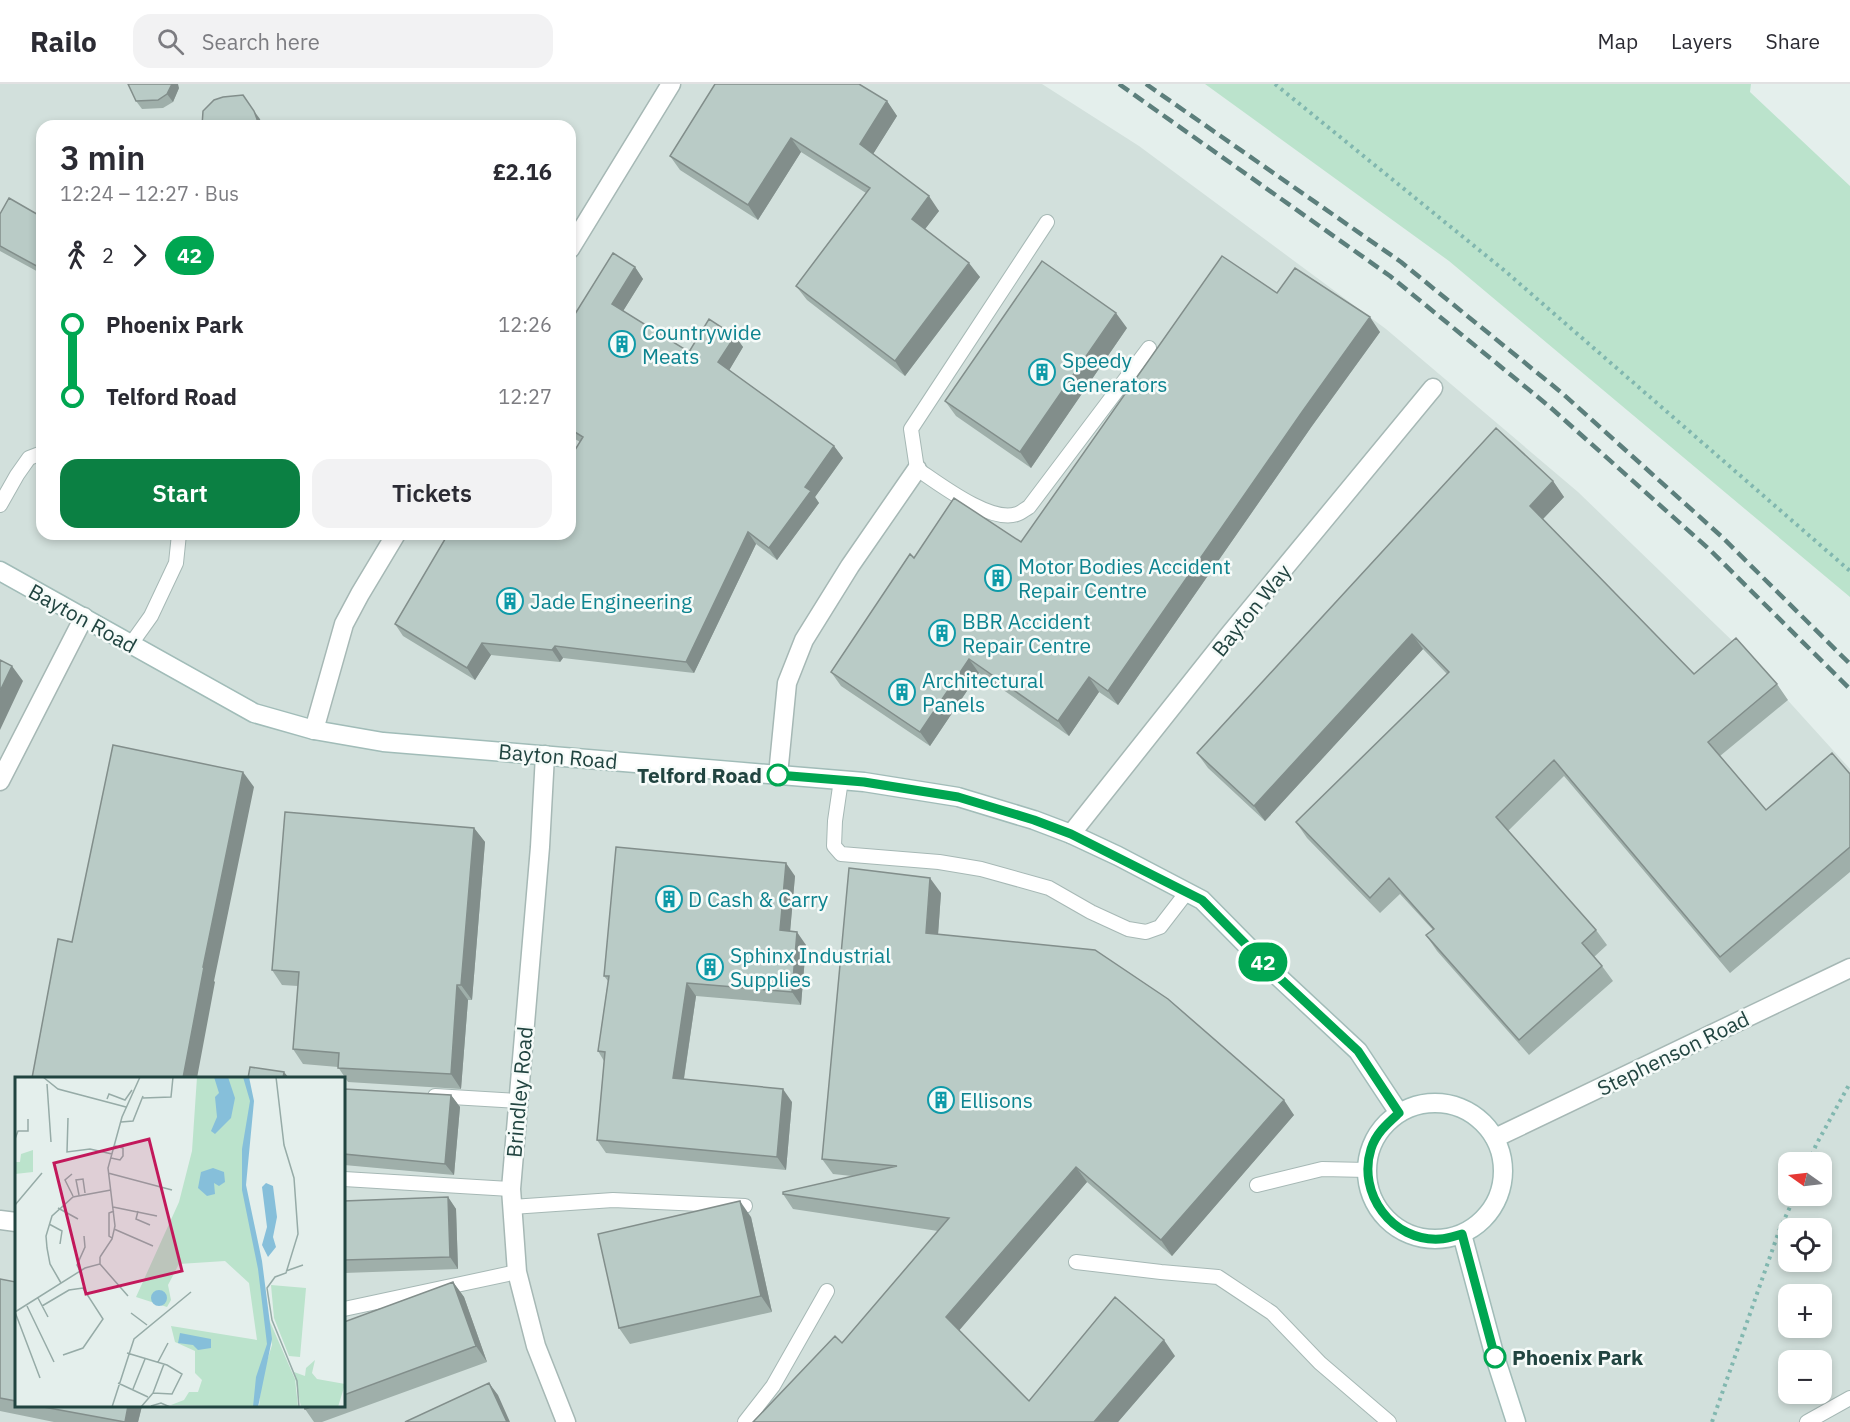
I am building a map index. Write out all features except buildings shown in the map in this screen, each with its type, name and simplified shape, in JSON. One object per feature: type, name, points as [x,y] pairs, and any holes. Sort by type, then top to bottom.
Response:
[{"type":"street","points":[[576,239],[671,84]]},
{"type":"street","name":"Bayton Way","points":[[1071,834],[1229,635],[1433,388]]},
{"type":"street","points":[[778,775],[787,683],[804,640],[850,566],[917,469]]},
{"type":"street","points":[[314,730],[344,624],[392,540]]},
{"type":"street","name":"Bayton Road","points":[[0,572],[254,713],[314,730],[383,742],[864,782],[958,797],[1071,834],[1202,900],[1270,969],[1358,1051],[1399,1113]]},
{"type":"street","points":[[0,781],[84,617]]},
{"type":"street","name":"Brindley Road","points":[[545,755],[512,1198],[517,1272],[536,1346],[566,1422]]},
{"type":"street","name":"Stephenson Road","points":[[1495,1138],[1850,968]]},
{"type":"street","points":[[1434,1102],[1453,1105],[1470,1111],[1485,1123],[1495,1138],[1504,1165],[1500,1193],[1486,1218],[1462,1234],[1440,1239],[1418,1237],[1397,1228],[1381,1212],[1371,1192],[1367,1170],[1371,1147],[1383,1128],[1399,1113],[1416,1105],[1434,1102]]},
{"type":"street","points":[[0,1220],[15,1222]]},
{"type":"street","points":[[1462,1234],[1495,1357],[1516,1422]]},
{"type":"lane","points":[[1047,222],[911,429],[917,469],[962,500],[996,514],[1016,515],[1029,507],[1149,348]]},
{"type":"lane","points":[[0,505],[29,458],[36,455]]},
{"type":"lane","points":[[131,644],[151,616],[176,563],[178,540]]},
{"type":"lane","points":[[841,780],[834,846],[841,854],[865,858],[939,862],[981,869],[1049,888],[1091,912],[1128,929],[1146,932],[1160,927],[1188,892]]},
{"type":"lane","points":[[424,1096],[518,1101]]},
{"type":"lane","points":[[1257,1185],[1322,1169],[1367,1170]]},
{"type":"lane","points":[[345,1179],[512,1198],[745,1206]]},
{"type":"lane","points":[[1076,1262],[1218,1277],[1272,1313],[1320,1363],[1389,1422]]},
{"type":"lane","points":[[345,1309],[517,1272]]},
{"type":"lane","points":[[745,1422],[773,1386],[827,1291]]},
{"type":"lane","points":[[1807,1422],[1850,1398]]},
{"type":"path","points":[[1275,84],[1505,271],[1850,571]]},
{"type":"path","points":[[1813,1152],[1850,1083]]},
{"type":"path","points":[[1713,1420],[1779,1231],[1790,1206]]},
{"type":"shaded area","points":[[0,84],[1042,84],[1139,146],[1386,329],[1578,492],[1746,654],[1850,769],[1850,1422],[0,1422]]},
{"type":"green space","points":[[1205,84],[1751,84],[1750,92],[1850,186],[1850,597],[1449,261]]},
{"type":"railway","points":[[1119,84],[1390,276],[1550,407],[1709,549],[1850,689]]},
{"type":"railway","points":[[1146,84],[1401,262],[1562,393],[1721,536],[1850,664]]},
{"type":"bus line","name":"42","points":[[778,775],[864,782],[958,797],[1071,834],[1202,900],[1270,969],[1358,1051],[1399,1113],[1383,1128],[1371,1147],[1367,1170],[1371,1192],[1381,1212],[1397,1228],[1418,1237],[1440,1239],[1462,1234],[1495,1357]]},
{"type":"place","name":"Countrywide Meats","points":[[622,344]]},
{"type":"place","name":"Speedy Generators","points":[[1042,372]]},
{"type":"place","name":"Motor Bodies Accident Repair Centre","points":[[998,578]]},
{"type":"place","name":"Jade Engineering","points":[[510,601]]},
{"type":"place","name":"BBR Accident Repair Centre","points":[[942,633]]},
{"type":"place","name":"Architectural Panels","points":[[902,692]]},
{"type":"place","name":"Telford Road","points":[[778,775]]},
{"type":"place","name":"D Cash & Carry","points":[[669,899]]},
{"type":"place","name":"Sphinx Industrial Supplies","points":[[710,967]]},
{"type":"place","name":"Ellisons","points":[[941,1100]]},
{"type":"place","name":"Phoenix Park","points":[[1495,1357]]}]
